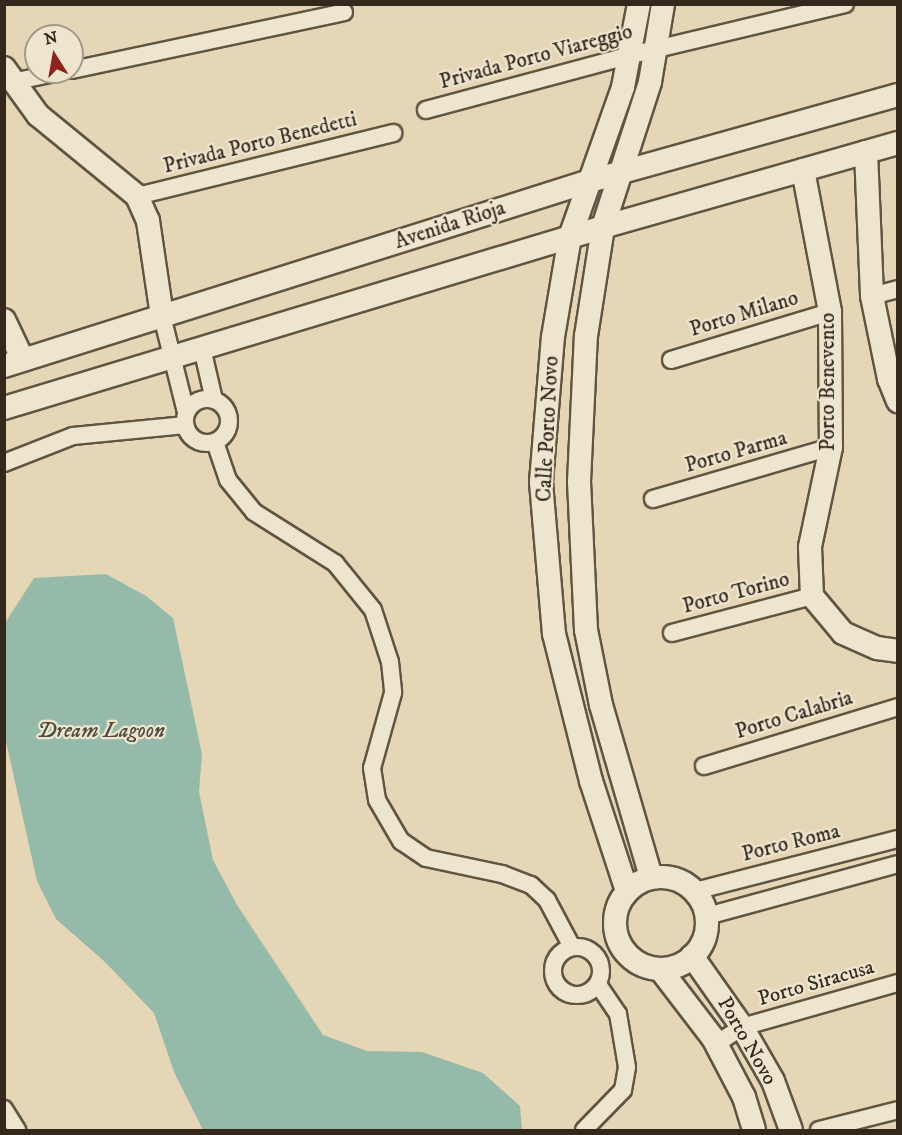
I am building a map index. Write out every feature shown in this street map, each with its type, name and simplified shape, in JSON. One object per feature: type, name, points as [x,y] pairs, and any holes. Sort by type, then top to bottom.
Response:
[{"type":"street","name":"Calle Porto Novo","points":[[627,891],[591,781],[554,634],[541,482],[553,337],[570,237],[632,55],[639,4]]},
{"type":"street","name":"Calle Porto Novo","points":[[651,877],[601,705],[586,630],[579,471],[586,336],[603,227],[657,48],[663,4]]},
{"type":"street","name":"Privada Porto Viareggio","points":[[426,110],[657,48],[845,4]]},
{"type":"street","points":[[84,67],[344,12]]},
{"type":"street","points":[[8,75],[24,74]]},
{"type":"street","points":[[4,463],[73,436],[185,418],[198,401],[214,400],[225,408],[230,420],[226,434],[216,442],[195,441],[185,418],[162,316],[149,228],[137,196],[38,115],[8,75]]},
{"type":"street","name":"Avenida Rioja","points":[[14,363],[590,181],[897,95]]},
{"type":"street","name":"Privada Porto Benedetti","points":[[137,196],[393,133]]},
{"type":"street","points":[[4,408],[603,227],[897,143]]},
{"type":"street","points":[[866,152],[872,296],[889,379],[897,401]]},
{"type":"street","name":"Porto Benevento","points":[[803,170],[830,312],[831,447],[810,547],[812,596]]},
{"type":"street","points":[[872,296],[897,289]]},
{"type":"street","name":"Porto Milano","points":[[671,360],[830,312]]},
{"type":"street","points":[[4,320],[14,363]]},
{"type":"street","points":[[202,348],[214,400]]},
{"type":"street","points":[[216,442],[228,480],[254,512],[335,563],[373,610],[390,662],[393,693],[372,768],[377,800],[401,841],[426,858],[502,874],[531,885],[546,900],[572,947]]},
{"type":"street","name":"Porto Parma","points":[[653,500],[831,447]]},
{"type":"street","points":[[812,596],[843,633],[877,648],[897,651]]},
{"type":"street","name":"Porto Torino","points":[[672,633],[812,596]]},
{"type":"street","name":"Porto Calabria","points":[[704,766],[897,707]]},
{"type":"street","name":"Porto Roma","points":[[695,891],[897,839]]},
{"type":"street","points":[[707,916],[897,864]]},
{"type":"street","points":[[651,877],[675,879],[695,891],[707,916],[706,931],[692,956],[683,963],[660,969],[645,966],[621,947],[614,918],[627,891],[651,877]]},
{"type":"street","points":[[584,1131],[623,1090],[627,1067],[618,1014],[598,984],[599,960],[588,949],[572,947],[555,962],[557,985],[578,995],[598,984]]},
{"type":"street","name":"Porto Novo","points":[[692,956],[742,1027],[773,1081],[791,1131]]},
{"type":"street","name":"Porto Novo","points":[[660,969],[716,1044],[744,1096],[754,1131]]},
{"type":"street","name":"Porto Siracusa","points":[[716,1044],[742,1027],[897,983]]},
{"type":"street","points":[[4,1109],[14,1130]]},
{"type":"street","points":[[819,1131],[897,1110]]},
{"type":"water","name":"Dream Lagoon","points":[[106,574],[146,596],[173,618],[202,754],[199,792],[213,860],[237,905],[323,1035],[367,1051],[422,1052],[483,1073],[520,1106],[522,1130],[203,1130],[174,1072],[154,1013],[105,962],[56,919],[37,881],[5,737],[5,623],[34,578]]}]
